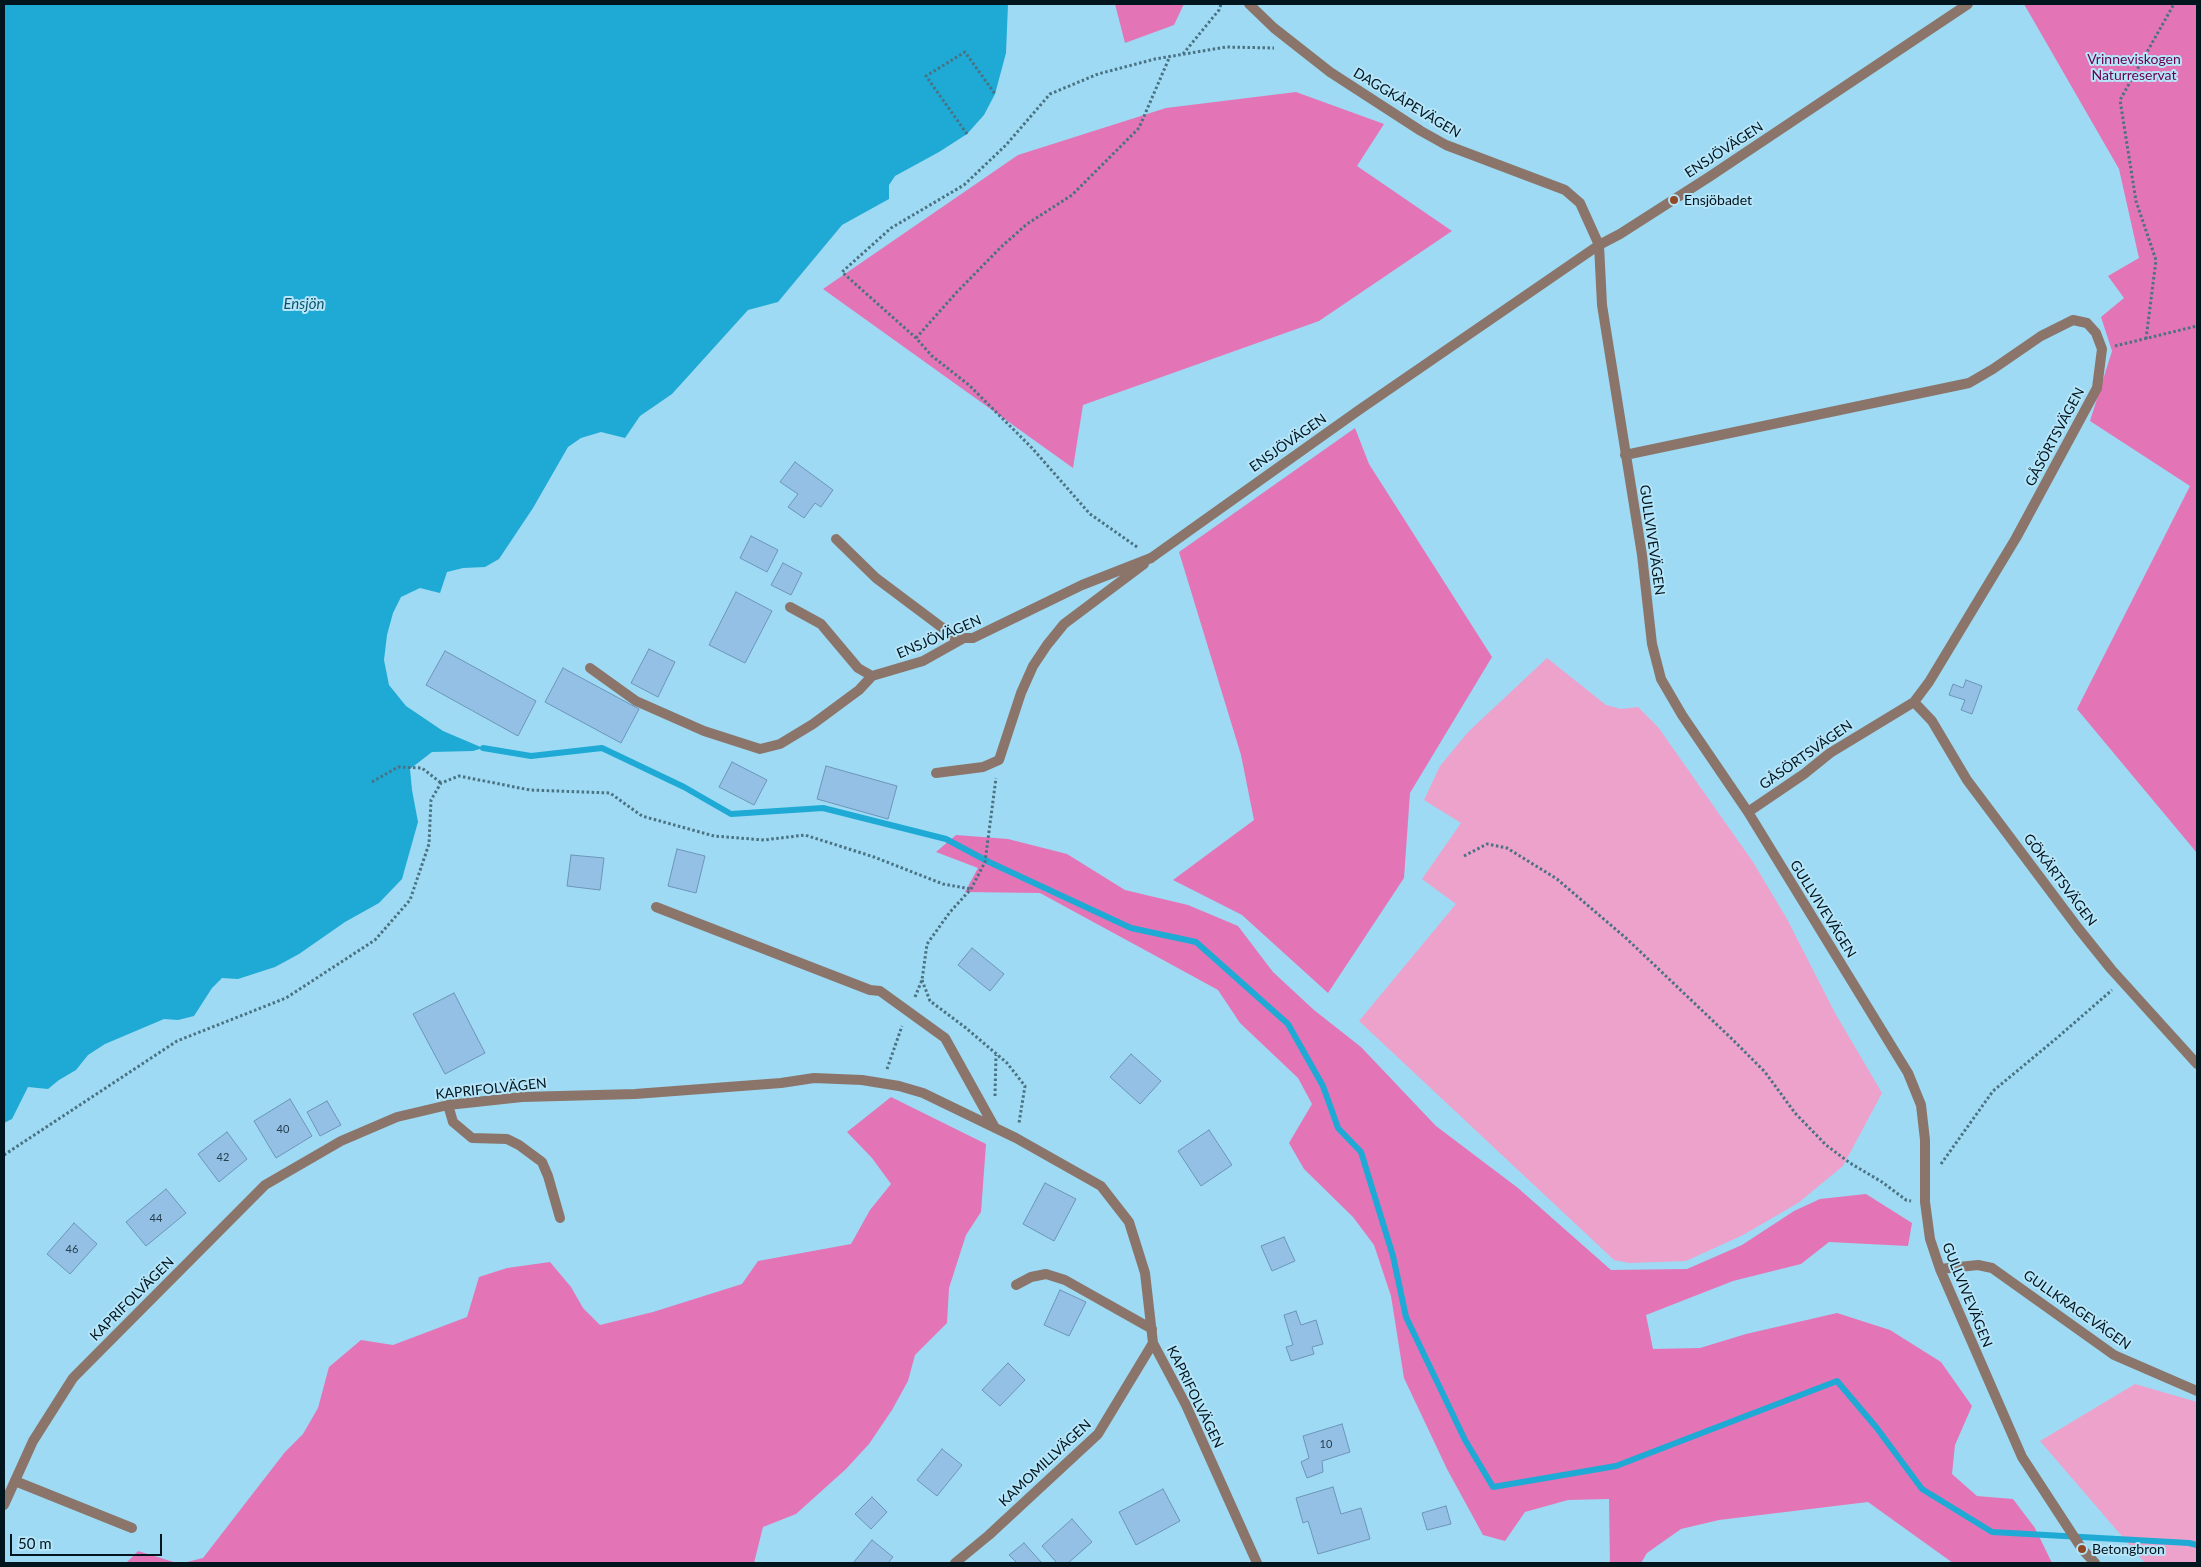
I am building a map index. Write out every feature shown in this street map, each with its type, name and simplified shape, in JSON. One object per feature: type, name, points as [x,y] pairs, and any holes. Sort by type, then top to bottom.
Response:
[{"type":"street","name":"DAGGKÅPEVÄGEN","points":[[1249,4],[1274,28],[1330,72],[1446,146],[1565,190],[1580,203],[1599,245]]},
{"type":"street","name":"ENSJÖVÄGEN","points":[[590,668],[636,701],[704,730],[760,749],[780,744],[813,724],[859,690],[872,676],[923,661],[964,638],[973,638],[1082,585],[1151,558],[1343,422],[1599,245],[1620,234],[1709,177],[1968,4]]},
{"type":"street","name":"GULLVIVEVÄGEN","points":[[1599,245],[1602,305],[1642,555],[1652,644],[1661,678],[1682,715],[1748,812],[1908,1073],[1921,1104],[1925,1140],[1924,1198],[1930,1239],[1940,1269],[2022,1457],[2082,1549],[2095,1563]]},
{"type":"street","points":[[1625,455],[1969,383],[2048,332],[2073,320],[2087,323],[2096,333],[2102,349]]},
{"type":"street","name":"GÅSÖRTSVÄGEN","points":[[1748,812],[1804,774],[1830,753],[1914,702],[1929,682],[2016,538],[2097,388],[2102,349]]},
{"type":"street","points":[[836,539],[876,578],[956,638],[964,638]]},
{"type":"street","points":[[936,773],[983,767],[999,760],[1021,693],[1033,666],[1047,645],[1064,624],[1151,558]]},
{"type":"street","points":[[790,607],[821,624],[858,668],[872,676]]},
{"type":"street","name":"GÖKÄRTSVÄGEN","points":[[1914,702],[1932,721],[1967,780],[2078,928],[2122,981],[2197,1064]]},
{"type":"street","points":[[656,907],[870,990],[880,991],[945,1038],[995,1128]]},
{"type":"street","name":"KAPRIFOLVÄGEN","points":[[4,1505],[33,1441],[72,1378],[265,1185],[341,1141],[397,1117],[448,1105],[522,1097],[645,1093],[814,1078],[862,1080],[882,1083],[923,1094],[1016,1138],[1101,1186],[1129,1222],[1145,1273],[1153,1343],[1186,1405],[1257,1563]]},
{"type":"street","points":[[448,1105],[453,1122],[472,1138],[506,1140],[519,1145],[542,1162],[560,1218]]},
{"type":"street","name":"GULLKRAGEVÄGEN","points":[[1940,1269],[1978,1265],[1992,1268],[2114,1355],[2197,1391]]},
{"type":"street","points":[[1016,1285],[1031,1277],[1046,1274],[1064,1280],[1152,1329]]},
{"type":"street","name":"KAMOMILLVÄGEN","points":[[954,1563],[989,1534],[1098,1434],[1153,1343]]},
{"type":"street","points":[[15,1481],[132,1528]]},
{"type":"path","points":[[1182,54],[1219,10],[1221,4]]},
{"type":"path","points":[[2146,338],[2156,260],[2136,201],[2120,100],[2174,4]]},
{"type":"path","points":[[1151,558],[1090,514],[1032,448],[969,385],[932,356],[916,338],[842,272],[891,228],[964,185],[1006,145],[1050,94],[1098,74],[1170,56],[1226,47],[1301,48]]},
{"type":"path","points":[[967,134],[926,76],[965,52],[995,94]]},
{"type":"path","points":[[916,338],[1001,247],[1027,224],[1072,195],[1139,128],[1170,56]]},
{"type":"path","points":[[2102,349],[2197,326]]},
{"type":"path","points":[[882,1083],[899,1031],[922,980],[927,944],[950,912],[971,889],[985,862],[999,760]]},
{"type":"path","points":[[372,782],[398,767],[422,768],[442,783]]},
{"type":"path","points":[[4,1154],[177,1040],[286,998],[375,940],[410,900],[430,844],[431,800],[442,783],[459,776],[530,790],[610,793],[642,816],[714,836],[764,840],[805,835],[874,857],[943,884],[971,889]]},
{"type":"path","points":[[1464,856],[1487,844],[1507,848],[1557,880],[1627,939],[1732,1039],[1765,1072],[1795,1113],[1826,1145],[1906,1200],[1924,1198],[1950,1150],[1993,1090],[2122,981]]},
{"type":"path","points":[[922,980],[930,1001],[966,1028],[1007,1063],[1025,1086],[1016,1138]]},
{"type":"path","points":[[995,1100],[996,1054]]},
{"type":"shaded area","points":[[1547,658],[1606,705],[1621,709],[1638,707],[1658,727],[1753,862],[1787,919],[1835,1013],[1882,1093],[1843,1166],[1798,1203],[1743,1235],[1686,1261],[1629,1263],[1614,1260],[1359,1021],[1456,904],[1422,879],[1461,823],[1424,800],[1440,766],[1468,732]]},
{"type":"shaded area","points":[[2135,1384],[2197,1402],[2197,1563],[2145,1563],[2040,1441]]},
{"type":"green space","points":[[1115,4],[1184,4],[1174,25],[1125,43]]},
{"type":"green space","name":"Vrinneviskogen Naturreservat","points":[[2024,4],[2197,4],[2197,853],[2077,709],[2190,486],[2090,421],[2112,351],[2101,317],[2124,298],[2108,276],[2139,258],[2119,169]]},
{"type":"green space","points":[[1296,92],[1384,124],[1357,166],[1452,231],[1319,321],[1083,405],[1073,468],[823,289],[1018,155],[1166,108]]},
{"type":"green space","points":[[1355,428],[1369,464],[1492,657],[1410,793],[1404,878],[1328,993],[1242,915],[1173,880],[1254,820],[1241,755],[1179,552]]},
{"type":"green space","points":[[956,835],[1008,839],[1067,854],[1125,890],[1188,905],[1238,926],[1273,972],[1314,1010],[1361,1047],[1436,1126],[1518,1188],[1611,1270],[1687,1269],[1742,1245],[1794,1211],[1820,1199],[1866,1194],[1912,1223],[1908,1246],[1829,1242],[1801,1264],[1733,1281],[1646,1315],[1653,1349],[1700,1348],[1746,1334],[1837,1313],[1890,1330],[1941,1362],[1972,1406],[1955,1445],[1952,1474],[1977,1496],[2013,1499],[2035,1528],[2052,1563],[1953,1563],[1868,1502],[1719,1520],[1681,1529],[1647,1553],[1641,1563],[1610,1563],[1609,1499],[1568,1500],[1525,1512],[1505,1541],[1483,1535],[1447,1469],[1404,1378],[1391,1296],[1374,1245],[1353,1217],[1304,1169],[1289,1143],[1312,1104],[1298,1078],[1240,1023],[1218,990],[1040,893],[965,892],[978,868],[936,852]]},
{"type":"green space","points":[[891,1097],[986,1144],[981,1212],[966,1235],[949,1288],[947,1323],[915,1355],[908,1381],[892,1410],[869,1444],[846,1469],[796,1514],[763,1527],[754,1563],[183,1563],[203,1558],[285,1452],[303,1434],[318,1408],[329,1367],[361,1340],[393,1345],[467,1317],[479,1277],[507,1268],[550,1262],[571,1287],[583,1308],[600,1325],[653,1312],[742,1284],[758,1261],[851,1244],[870,1210],[891,1184],[872,1158],[847,1132]]},
{"type":"green space","points":[[138,1551],[177,1563],[126,1563]]},
{"type":"water","name":"Ensjön","points":[[4,4],[1008,4],[1006,53],[995,94],[984,115],[967,134],[895,176],[889,185],[889,199],[842,225],[778,302],[748,310],[672,394],[640,416],[625,438],[601,432],[581,438],[568,447],[533,508],[499,559],[485,567],[463,568],[447,572],[440,593],[420,588],[401,597],[393,613],[387,635],[384,660],[389,685],[406,706],[443,731],[483,748],[473,751],[432,752],[410,769],[418,822],[402,879],[379,903],[345,922],[299,954],[275,967],[238,979],[222,978],[212,988],[194,1016],[178,1020],[164,1019],[105,1044],[88,1055],[76,1070],[48,1089],[28,1087],[12,1119],[4,1123]]},
{"type":"building","points":[[795,462],[833,490],[821,507],[815,503],[804,518],[788,507],[798,494],[780,482]]},
{"type":"building","points":[[751,536],[778,550],[767,572],[740,558]]},
{"type":"building","points":[[783,563],[802,573],[791,595],[771,585]]},
{"type":"building","points":[[736,592],[772,611],[745,663],[709,645]]},
{"type":"building","points":[[649,649],[675,662],[658,697],[631,683]]},
{"type":"building","points":[[445,651],[536,701],[518,736],[426,685]]},
{"type":"building","points":[[563,668],[639,709],[621,743],[545,702]]},
{"type":"building","points":[[1966,680],[1982,686],[1972,714],[1961,710],[1965,700],[1949,695],[1953,684],[1963,688]]},
{"type":"building","points":[[732,762],[767,780],[754,805],[719,787]]},
{"type":"building","points":[[826,766],[897,786],[888,819],[817,799]]},
{"type":"building","points":[[677,849],[705,856],[696,893],[668,886]]},
{"type":"building","points":[[571,855],[604,858],[600,890],[567,886]]},
{"type":"building","points":[[972,948],[1004,974],[990,991],[958,965]]},
{"type":"building","points":[[454,993],[485,1053],[445,1074],[413,1014]]},
{"type":"building","points":[[1131,1054],[1161,1081],[1140,1104],[1110,1077]]},
{"type":"building","points":[[290,1099],[312,1136],[276,1158],[254,1121]]},
{"type":"building","points":[[327,1101],[341,1125],[320,1136],[307,1112]]},
{"type":"building","points":[[1209,1130],[1232,1165],[1201,1186],[1178,1151]]},
{"type":"building","points":[[227,1132],[247,1159],[219,1182],[198,1154]]},
{"type":"building","points":[[1045,1183],[1076,1199],[1054,1241],[1023,1224]]},
{"type":"building","points":[[166,1189],[186,1213],[146,1246],[126,1222]]},
{"type":"building","points":[[74,1223],[97,1244],[70,1274],[47,1254]]},
{"type":"building","points":[[1284,1237],[1295,1261],[1272,1271],[1261,1246]]},
{"type":"building","points":[[1060,1290],[1086,1302],[1069,1336],[1044,1325]]},
{"type":"building","points":[[1296,1311],[1301,1325],[1316,1320],[1323,1344],[1312,1347],[1314,1354],[1291,1361],[1286,1347],[1293,1345],[1284,1315]]},
{"type":"building","points":[[1008,1363],[1025,1380],[1000,1406],[982,1390]]},
{"type":"building","points":[[1342,1424],[1350,1452],[1322,1461],[1323,1472],[1307,1478],[1301,1462],[1309,1458],[1303,1436]]},
{"type":"building","points":[[942,1449],[962,1465],[937,1496],[917,1480]]},
{"type":"building","points":[[1333,1487],[1341,1514],[1361,1508],[1370,1539],[1318,1554],[1308,1521],[1303,1523],[1296,1498]]},
{"type":"building","points":[[1163,1489],[1180,1521],[1136,1545],[1119,1512]]},
{"type":"building","points":[[872,1497],[887,1512],[871,1529],[855,1514]]},
{"type":"building","points":[[1446,1506],[1451,1524],[1427,1530],[1422,1513]]},
{"type":"building","points":[[1072,1519],[1092,1542],[1068,1563],[1057,1563],[1042,1546]]},
{"type":"building","points":[[872,1540],[893,1557],[888,1563],[853,1563]]},
{"type":"building","points":[[1024,1543],[1040,1563],[1017,1563],[1009,1555]]},
{"type":"waterway","points":[[483,748],[531,756],[602,748],[684,787],[731,814],[823,808],[946,839],[989,862],[1131,928],[1196,942],[1288,1024],[1323,1086],[1338,1128],[1361,1152],[1393,1256],[1406,1317],[1465,1440],[1493,1487],[1616,1466],[1837,1381],[1876,1427],[1922,1489],[1992,1532],[2197,1545]]},
{"type":"place","name":"Ensjöbadet","points":[[1674,200]]},
{"type":"place","name":"Betongbron","points":[[2082,1549]]}]
